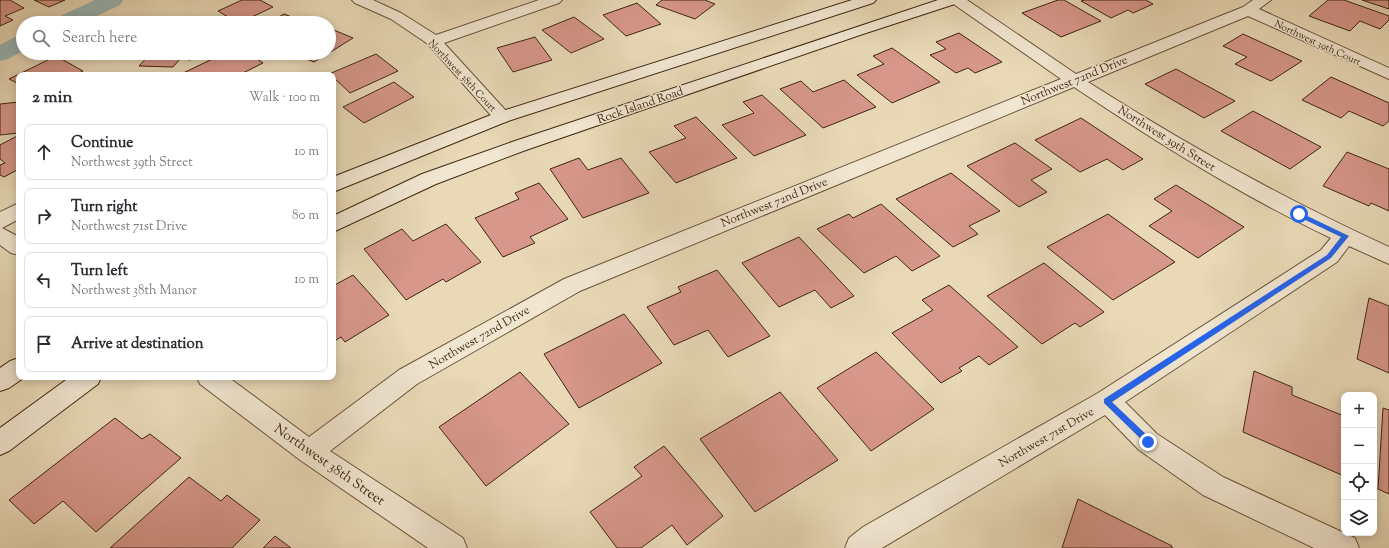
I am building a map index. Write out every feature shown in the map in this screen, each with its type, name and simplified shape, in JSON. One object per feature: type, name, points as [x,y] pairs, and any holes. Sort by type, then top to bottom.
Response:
[{"type":"street","name":"Northwest 38th Court","points":[[360,0],[396,16],[434,41],[502,117]]},
{"type":"street","points":[[434,41],[554,0]]},
{"type":"street","points":[[336,183],[354,174],[502,117],[868,0]]},
{"type":"street","name":"Rock Island Road","points":[[336,223],[376,203],[429,179],[518,146],[857,31],[954,0]]},
{"type":"street","name":"Northwest 39th Street","points":[[957,0],[1073,80],[1204,162],[1299,214],[1389,256]]},
{"type":"street","name":"Northwest 72nd Drive","points":[[309,452],[408,377],[572,285],[1255,5]]},
{"type":"street","name":"Northwest 39th Court","points":[[1255,5],[1389,74]]},
{"type":"street","points":[[0,221],[16,212]]},
{"type":"street","points":[[0,235],[16,245]]},
{"type":"street","name":"Northwest 71st Drive","points":[[859,548],[873,537],[1107,401],[1329,256],[1346,236]]},
{"type":"street","points":[[0,381],[16,370]]},
{"type":"street","points":[[0,442],[85,380]]},
{"type":"street","name":"Northwest 38th Street","points":[[213,380],[309,452],[454,548]]},
{"type":"street","points":[[1107,401],[1148,442],[1213,486],[1345,548]]},
{"type":"building","points":[[0,0],[10,0],[24,8],[5,16],[13,20],[0,26]]},
{"type":"building","points":[[34,0],[65,0],[49,7]]},
{"type":"building","points":[[242,0],[260,0],[273,7],[254,16],[226,16],[218,11]]},
{"type":"building","points":[[662,0],[705,0],[715,4],[695,19],[656,5]]},
{"type":"building","points":[[1058,0],[1064,0],[1101,21],[1061,37],[1022,13]]},
{"type":"building","points":[[1146,0],[1153,4],[1133,13],[1128,10],[1111,18],[1081,1]]},
{"type":"building","points":[[1328,0],[1344,0],[1389,16],[1389,20],[1380,29],[1360,21],[1350,31],[1309,16]]},
{"type":"building","points":[[1362,0],[1389,0],[1389,9]]},
{"type":"building","points":[[637,3],[661,24],[626,36],[603,15]]},
{"type":"building","points":[[574,17],[604,39],[571,53],[542,30]]},
{"type":"building","points":[[336,31],[353,38],[336,49]]},
{"type":"building","points":[[959,33],[1002,62],[975,73],[968,68],[956,73],[930,55],[946,49],[936,42]]},
{"type":"building","points":[[1243,34],[1302,61],[1271,81],[1235,64],[1247,57],[1223,46]]},
{"type":"building","points":[[535,37],[552,60],[513,72],[497,48]]},
{"type":"building","points":[[892,48],[940,82],[892,103],[857,75],[884,64],[873,56]]},
{"type":"building","points":[[376,54],[398,71],[350,93],[336,80],[336,72],[334,72]]},
{"type":"building","points":[[48,60],[63,60],[83,71],[81,72],[23,72]]},
{"type":"building","points":[[145,60],[179,60],[173,67],[139,66]]},
{"type":"building","points":[[210,60],[258,60],[263,63],[245,72],[185,72]]},
{"type":"building","points":[[1176,69],[1235,101],[1204,118],[1145,84]]},
{"type":"building","points":[[16,76],[16,82],[9,79]]},
{"type":"building","points":[[1331,77],[1389,103],[1389,121],[1383,126],[1349,111],[1341,118],[1302,100]]},
{"type":"building","points":[[844,80],[876,107],[823,128],[780,89],[801,81],[813,92]]},
{"type":"building","points":[[394,82],[414,97],[364,123],[343,107]]},
{"type":"building","points":[[762,95],[806,135],[754,156],[722,125],[754,113],[743,102]]},
{"type":"building","points":[[16,102],[16,133],[0,135],[0,104]]},
{"type":"building","points":[[1253,111],[1321,147],[1290,169],[1221,131]]},
{"type":"building","points":[[696,117],[737,158],[676,183],[649,152],[686,138],[674,126]]},
{"type":"building","points":[[1081,118],[1143,159],[1123,170],[1107,159],[1080,172],[1035,140]]},
{"type":"building","points":[[16,137],[16,171],[4,177],[0,175],[0,165],[5,163],[0,159],[0,145]]},
{"type":"building","points":[[1015,143],[1052,169],[1031,180],[1047,192],[1019,207],[967,166]]},
{"type":"building","points":[[1347,152],[1389,169],[1389,211],[1371,203],[1369,206],[1323,186]]},
{"type":"building","points":[[579,158],[588,170],[621,158],[649,193],[583,218],[550,169]]},
{"type":"building","points":[[951,173],[1000,211],[969,226],[978,234],[953,247],[896,199]]},
{"type":"building","points":[[539,183],[568,219],[530,237],[535,243],[503,257],[475,218],[519,199],[515,193]]},
{"type":"building","points":[[1176,185],[1244,227],[1198,258],[1149,226],[1172,211],[1154,199]]},
{"type":"building","points":[[881,204],[940,256],[912,271],[896,256],[864,273],[817,229],[849,214],[853,218]]},
{"type":"building","points":[[1108,214],[1175,262],[1113,300],[1047,247]]},
{"type":"building","points":[[446,224],[481,262],[446,282],[443,279],[406,300],[364,249],[402,229],[413,241]]},
{"type":"building","points":[[799,237],[854,296],[831,308],[815,290],[779,307],[742,263]]},
{"type":"building","points":[[1044,263],[1104,312],[1080,327],[1075,323],[1042,344],[987,296]]},
{"type":"building","points":[[717,270],[770,336],[728,357],[708,330],[674,345],[647,307],[681,292],[678,287]]},
{"type":"building","points":[[353,275],[389,315],[345,342],[341,337],[336,340],[336,284]]},
{"type":"building","points":[[949,285],[1018,347],[989,365],[979,356],[959,368],[962,371],[941,383],[892,333],[933,310],[922,300]]},
{"type":"building","points":[[1369,298],[1389,306],[1389,373],[1357,359]]},
{"type":"building","points":[[624,314],[662,363],[579,408],[544,354]]},
{"type":"building","points":[[876,352],[934,409],[871,451],[817,388]]},
{"type":"building","points":[[1254,371],[1292,387],[1292,395],[1341,415],[1341,475],[1243,432]]},
{"type":"building","points":[[520,372],[569,424],[486,486],[439,427]]},
{"type":"building","points":[[780,392],[838,460],[755,512],[700,439]]},
{"type":"building","points":[[1383,408],[1389,410],[1389,494],[1378,489]]},
{"type":"building","points":[[115,418],[142,439],[150,434],[181,458],[96,532],[63,501],[34,524],[9,500]]},
{"type":"building","points":[[664,446],[723,516],[687,545],[672,525],[641,548],[617,548],[590,512],[642,476],[634,467]]},
{"type":"building","points":[[189,477],[221,501],[227,495],[260,520],[232,548],[110,548]]},
{"type":"building","points":[[1078,499],[1172,546],[1172,548],[1062,548]]},
{"type":"building","points":[[275,536],[291,548],[263,548]]},
{"type":"waterway","points":[[79,16],[112,0]]},
{"type":"waterway","points":[[0,54],[16,46]]},
{"type":"route","points":[[1148,442],[1107,401],[1329,256],[1346,236],[1299,214]]}]
